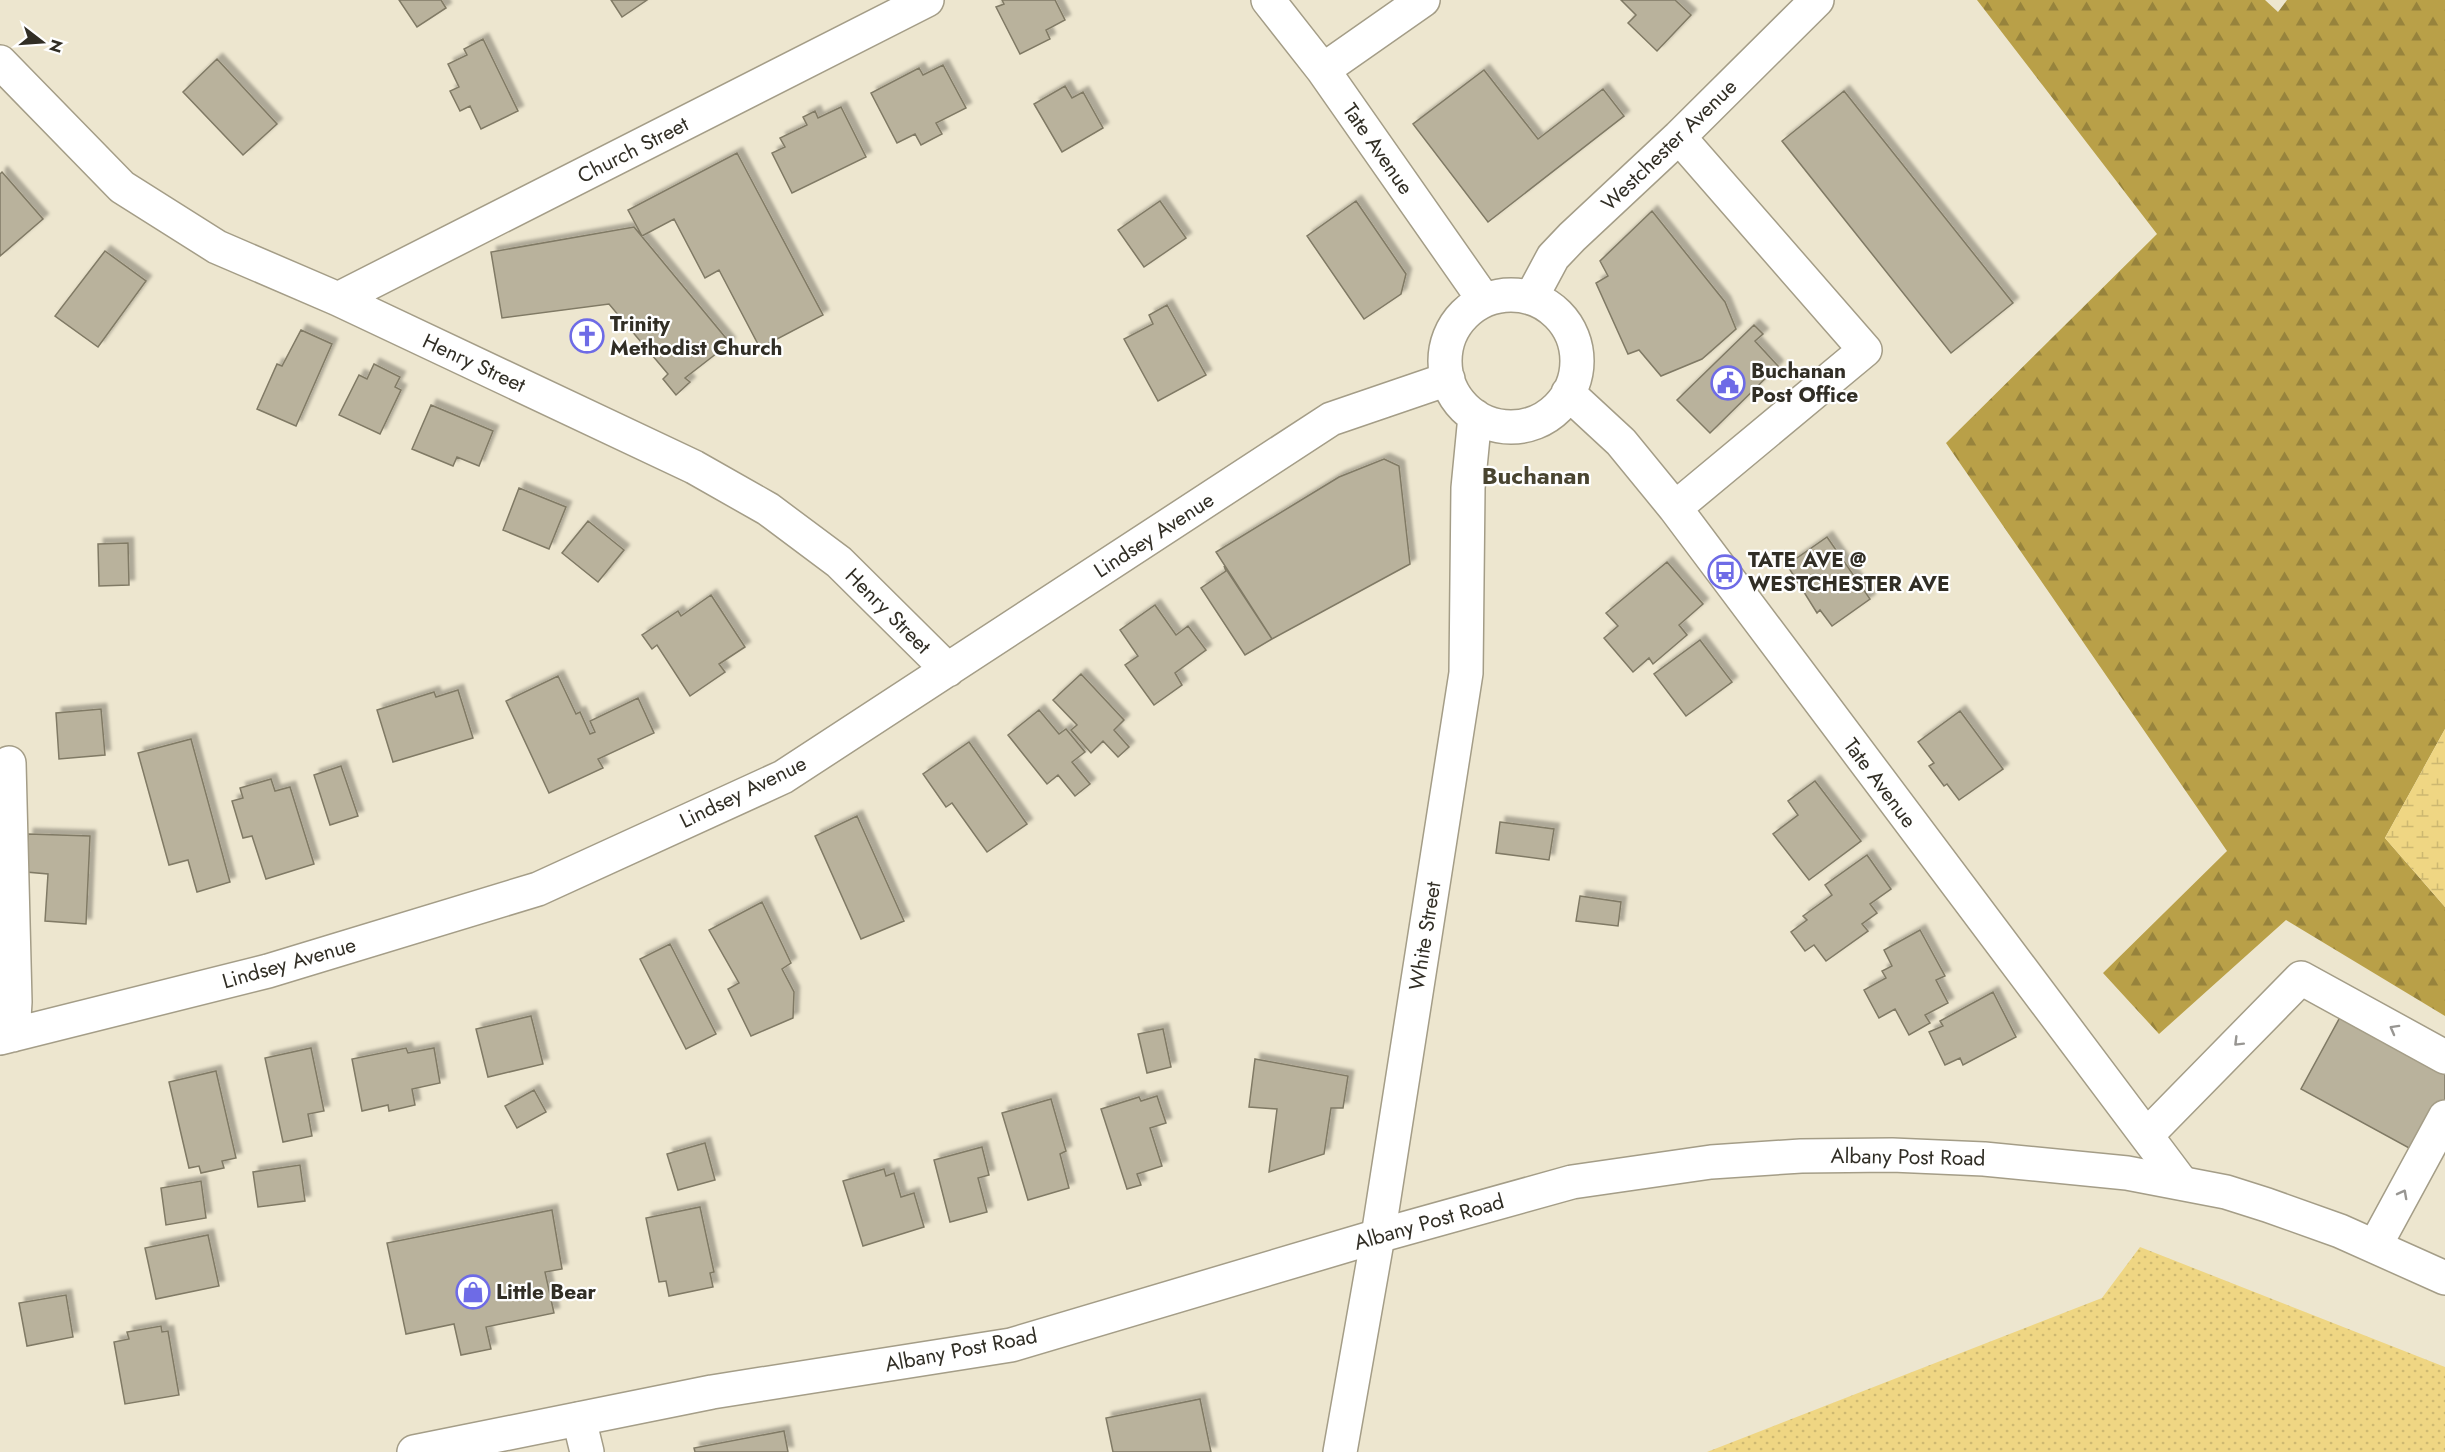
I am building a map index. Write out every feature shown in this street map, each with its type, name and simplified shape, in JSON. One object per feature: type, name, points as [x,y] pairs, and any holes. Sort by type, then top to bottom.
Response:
[{"type":"street","name":"Church Street","points":[[338,299],[927,0]]},
{"type":"street","name":"Tate Avenue","points":[[1268,0],[1323,70],[1484,300]]},
{"type":"street","points":[[1323,70],[1423,0]]},
{"type":"street","name":"Westchester Avenue","points":[[1531,298],[1553,257],[1572,237],[1679,138],[1817,0]]},
{"type":"street","name":"Henry Street","points":[[0,62],[122,187],[217,247],[338,299],[694,467],[768,509],[839,562],[948,670]]},
{"type":"street","points":[[1676,508],[1865,350],[1679,138]]},
{"type":"street","points":[[1505,295],[1531,298],[1555,312],[1572,335],[1576,365],[1568,393],[1551,413],[1527,424],[1502,426],[1475,416],[1454,394],[1448,379],[1446,350],[1452,331],[1463,315],[1484,300],[1505,295]]},
{"type":"street","name":"Lindsey Avenue","points":[[6,1037],[268,971],[538,889],[783,777],[1331,419],[1448,379]]},
{"type":"street","name":"Tate Avenue","points":[[1568,393],[1621,442],[1676,508],[2181,1182]]},
{"type":"street","name":"White Street","points":[[1340,1452],[1378,1236],[1466,673],[1468,488],[1475,416]]},
{"type":"street","points":[[6,1037],[15,1002],[9,763]]},
{"type":"street","points":[[2147,1135],[2301,978],[2445,1057]]},
{"type":"street","points":[[2375,1246],[2445,1117]]},
{"type":"street","name":"Albany Post Road","points":[[418,1452],[712,1392],[1011,1345],[1378,1236],[1572,1182],[1667,1167],[1758,1158],[1892,1155],[1984,1159],[2086,1167],[2181,1182],[2226,1192],[2276,1208],[2375,1246],[2445,1278]]},
{"type":"street","points":[[579,1419],[587,1452]]},
{"type":"green space","points":[[1977,0],[2265,0],[2278,12],[2287,0],[2445,0],[2445,729],[2385,838],[2445,907],[2445,1016],[2286,920],[2159,1034],[2103,973],[2227,851],[1946,443],[2157,234]]},
{"type":"green space","points":[[2445,729],[2445,907],[2385,838]]},
{"type":"green space","points":[[2140,1247],[2445,1367],[2445,1452],[1707,1452],[2102,1298]]},
{"type":"building","points":[[399,0],[441,0],[446,8],[417,27]]},
{"type":"building","points":[[611,0],[647,0],[622,17]]},
{"type":"building","points":[[1002,0],[1055,0],[1065,20],[1046,30],[1050,39],[1020,54],[996,7],[1004,4]]},
{"type":"building","points":[[1621,0],[1675,0],[1691,15],[1657,51],[1628,23],[1636,15]]},
{"type":"building","points":[[483,39],[518,111],[481,129],[470,106],[460,111],[450,91],[459,87],[448,64],[467,55],[464,49]]},
{"type":"building","points":[[217,59],[277,124],[243,155],[183,92]]},
{"type":"building","points":[[943,65],[966,108],[936,123],[942,134],[921,145],[915,134],[897,143],[871,93],[919,68],[923,75]]},
{"type":"building","points":[[1484,70],[1538,139],[1603,89],[1624,116],[1488,222],[1413,124]]},
{"type":"building","points":[[1065,86],[1072,98],[1083,92],[1103,128],[1062,152],[1034,104]]},
{"type":"building","points":[[1844,91],[2013,303],[1951,353],[1782,141]]},
{"type":"building","points":[[841,107],[866,157],[792,193],[772,153],[785,147],[780,138],[807,125],[803,117],[815,111],[818,118]]},
{"type":"building","points":[[737,153],[823,315],[760,348],[719,270],[705,278],[674,219],[642,236],[628,210]]},
{"type":"building","points":[[2,172],[43,219],[0,256],[0,174]]},
{"type":"building","points":[[1160,201],[1186,238],[1144,267],[1118,230]]},
{"type":"building","points":[[1356,201],[1406,274],[1401,294],[1364,319],[1307,236]]},
{"type":"building","points":[[1652,211],[1725,302],[1736,329],[1702,359],[1661,376],[1639,350],[1628,354],[1596,283],[1608,276],[1600,261]]},
{"type":"building","points":[[634,227],[730,343],[685,378],[690,382],[676,395],[663,379],[668,374],[609,304],[502,318],[491,252]]},
{"type":"building","points":[[105,251],[146,281],[98,347],[55,316]]},
{"type":"building","points":[[1167,305],[1206,375],[1158,401],[1124,339],[1153,324],[1149,315]]},
{"type":"building","name":"Buchanan Post Office","points":[[1754,325],[1763,334],[1755,341],[1778,366],[1710,433],[1677,400]]},
{"type":"building","points":[[301,330],[332,344],[296,426],[257,409],[277,364],[282,366]]},
{"type":"building","points":[[374,364],[400,377],[395,387],[401,390],[380,434],[339,415],[359,375],[367,379]]},
{"type":"building","points":[[431,405],[493,431],[479,466],[457,457],[453,466],[412,449]]},
{"type":"building","points":[[1384,459],[1399,466],[1410,564],[1272,639],[1216,552],[1339,477]]},
{"type":"building","points":[[519,488],[566,507],[549,549],[503,530]]},
{"type":"building","points":[[588,521],[624,550],[598,582],[562,553]]},
{"type":"building","points":[[1827,537],[1870,599],[1832,626],[1820,610],[1817,613],[1787,565]]},
{"type":"building","points":[[128,543],[129,585],[99,586],[98,544]]},
{"type":"building","points":[[1667,562],[1703,604],[1679,625],[1687,635],[1653,664],[1649,658],[1633,672],[1604,638],[1618,626],[1606,613]]},
{"type":"building","points":[[1224,566],[1272,639],[1245,655],[1201,588],[1226,571]]},
{"type":"building","points":[[711,595],[745,647],[719,664],[725,672],[690,696],[657,645],[652,649],[642,635],[678,611],[681,616]]},
{"type":"building","points":[[1155,605],[1176,635],[1188,626],[1206,650],[1175,673],[1182,685],[1154,705],[1125,665],[1138,656],[1120,630]]},
{"type":"building","points":[[1700,640],[1732,682],[1686,716],[1654,674]]},
{"type":"building","points":[[1081,674],[1124,720],[1114,730],[1129,747],[1118,757],[1103,741],[1091,753],[1071,730],[1077,725],[1053,700]]},
{"type":"building","points":[[558,676],[576,714],[580,712],[590,734],[595,732],[590,721],[638,698],[654,733],[598,759],[603,768],[549,793],[506,701]]},
{"type":"building","points":[[458,690],[473,738],[393,762],[377,710],[434,692],[436,697]]},
{"type":"building","points":[[101,709],[105,755],[59,759],[56,713]]},
{"type":"building","points":[[1039,710],[1059,734],[1066,729],[1085,752],[1072,762],[1090,784],[1075,796],[1058,775],[1047,784],[1008,735]]},
{"type":"building","points":[[1960,711],[2003,769],[1959,800],[1947,784],[1944,786],[1929,766],[1934,763],[1918,742]]},
{"type":"building","points":[[191,739],[230,882],[197,892],[188,860],[169,865],[138,753]]},
{"type":"building","points":[[969,742],[1027,824],[987,852],[952,803],[946,807],[923,774]]},
{"type":"building","points":[[341,766],[358,816],[330,825],[314,775]]},
{"type":"building","points":[[271,779],[275,791],[290,787],[314,864],[266,879],[252,836],[243,838],[232,801],[243,798],[240,788]]},
{"type":"building","points":[[1815,781],[1861,841],[1809,880],[1773,834],[1798,815],[1788,801]]},
{"type":"building","points":[[857,816],[904,921],[861,939],[815,836]]},
{"type":"building","points":[[1500,822],[1554,829],[1549,860],[1496,853]]},
{"type":"building","points":[[28,834],[90,836],[86,924],[45,921],[48,874],[26,872]]},
{"type":"building","points":[[1867,855],[1891,889],[1870,904],[1877,913],[1862,924],[1868,931],[1826,961],[1814,945],[1805,951],[1791,932],[1807,920],[1803,916],[1832,895],[1825,885]]},
{"type":"building","points":[[1580,896],[1621,902],[1618,926],[1576,921]]},
{"type":"building","points":[[762,902],[791,963],[782,969],[794,992],[793,1018],[751,1036],[728,989],[739,983],[709,930]]},
{"type":"building","points":[[1920,930],[1945,976],[1936,980],[1948,1003],[1925,1015],[1930,1023],[1909,1035],[1895,1009],[1879,1018],[1864,990],[1886,978],[1882,971],[1892,966],[1884,950]]},
{"type":"building","points":[[670,944],[716,1034],[686,1049],[640,959]]},
{"type":"building","points":[[1993,992],[2016,1037],[1963,1065],[1960,1058],[1945,1065],[1929,1032],[1943,1026],[1940,1021]]},
{"type":"building","points":[[2345,1008],[2445,1062],[2445,1109],[2420,1154],[2301,1089]]},
{"type":"building","points":[[531,1016],[543,1064],[488,1077],[476,1029]]},
{"type":"building","points":[[1163,1029],[1171,1067],[1147,1073],[1138,1034]]},
{"type":"building","points":[[311,1048],[324,1111],[308,1114],[312,1136],[283,1142],[265,1058]]},
{"type":"building","points":[[406,1048],[408,1053],[434,1048],[440,1083],[412,1089],[415,1105],[389,1111],[388,1105],[362,1111],[352,1059]]},
{"type":"building","points":[[1255,1059],[1348,1076],[1343,1108],[1331,1108],[1324,1154],[1269,1172],[1277,1109],[1249,1107]]},
{"type":"building","points":[[216,1071],[236,1158],[222,1161],[224,1168],[201,1173],[199,1166],[189,1168],[169,1082]]},
{"type":"building","points":[[534,1090],[546,1112],[517,1128],[505,1106]]},
{"type":"building","points":[[1157,1096],[1166,1123],[1150,1128],[1162,1166],[1137,1174],[1141,1185],[1127,1189],[1101,1109],[1139,1097],[1141,1101]]},
{"type":"building","points":[[1051,1099],[1066,1151],[1060,1154],[1069,1188],[1028,1200],[1002,1113]]},
{"type":"building","points":[[705,1143],[715,1180],[678,1190],[667,1154]]},
{"type":"building","points":[[982,1147],[989,1175],[978,1178],[987,1212],[950,1222],[934,1160]]},
{"type":"building","points":[[300,1165],[305,1201],[258,1207],[253,1172]]},
{"type":"building","points":[[884,1169],[886,1176],[894,1173],[901,1197],[914,1193],[924,1227],[863,1246],[843,1181]]},
{"type":"building","points":[[201,1181],[206,1218],[166,1225],[161,1188]]},
{"type":"building","points":[[700,1207],[714,1272],[710,1273],[713,1287],[669,1296],[666,1281],[659,1282],[646,1218]]},
{"type":"building","name":"Little Bear","points":[[552,1210],[562,1269],[545,1272],[554,1313],[486,1327],[491,1349],[461,1355],[454,1324],[406,1334],[387,1243]]},
{"type":"building","points":[[208,1235],[219,1286],[156,1299],[145,1248]]},
{"type":"building","points":[[66,1295],[73,1337],[27,1346],[19,1303]]},
{"type":"building","points":[[161,1326],[162,1332],[168,1331],[179,1395],[125,1404],[114,1342],[129,1339],[127,1332]]},
{"type":"building","points":[[1200,1399],[1211,1452],[1113,1452],[1106,1418]]},
{"type":"building","points":[[784,1431],[788,1452],[695,1452],[694,1448]]},
{"type":"place","name":"Trinity Methodist Church","points":[[587,336]]},
{"type":"place","name":"Buchanan Post Office","points":[[1728,383]]},
{"type":"place","name":"TATE AVE @ WESTCHESTER AVE","points":[[1725,572]]},
{"type":"place","name":"Little Bear","points":[[473,1292]]},
{"type":"district","name":"Buchanan","points":[[1536,476]]}]
